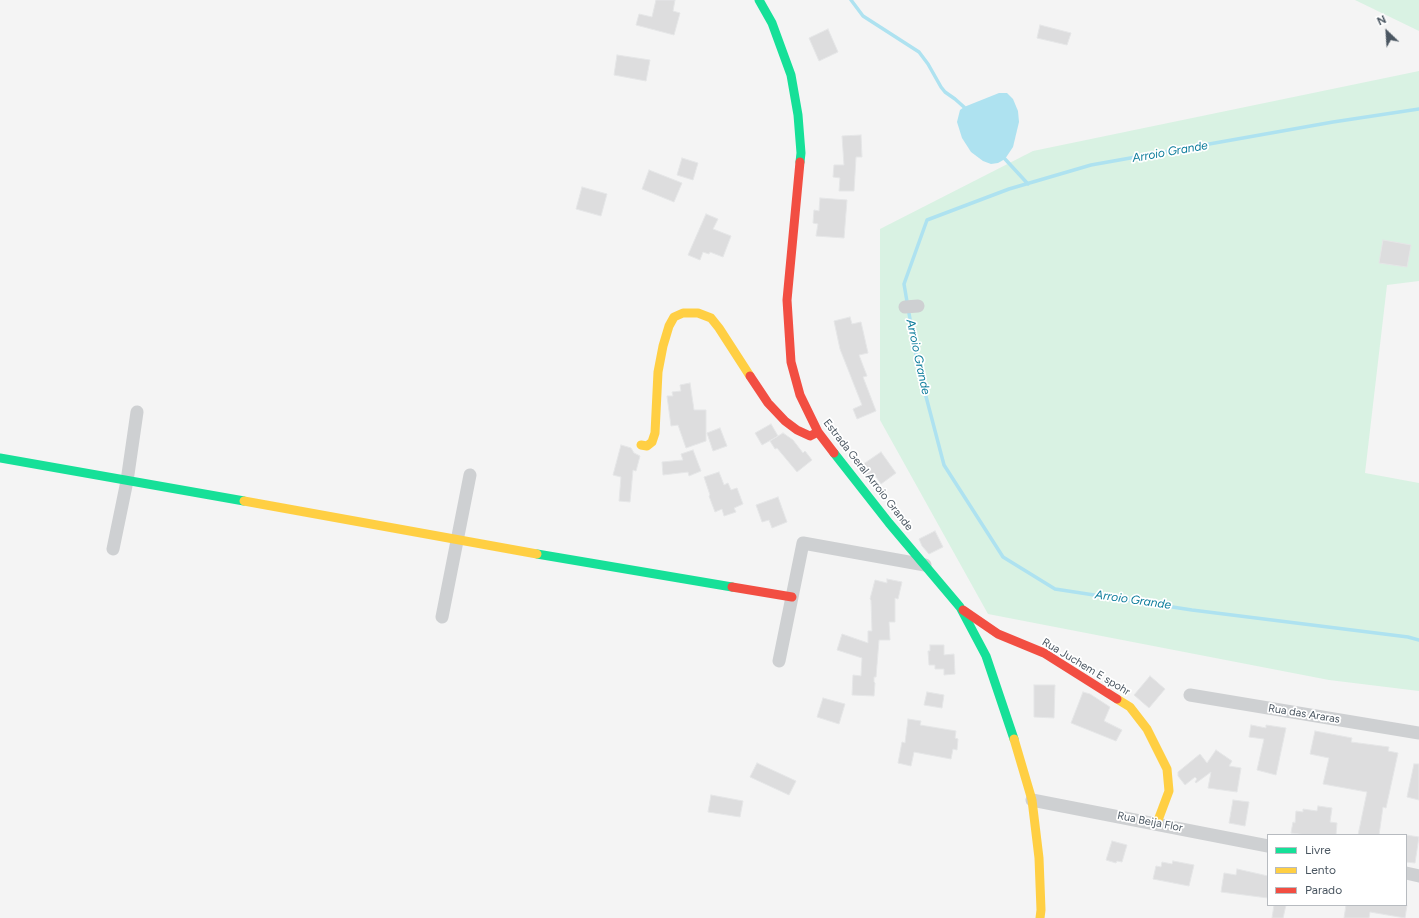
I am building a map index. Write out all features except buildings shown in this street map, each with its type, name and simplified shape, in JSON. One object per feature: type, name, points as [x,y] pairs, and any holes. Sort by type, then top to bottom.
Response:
[{"type":"street","name":"Estrada Geral Arroio Grande","points":[[759,0],[772,23],[790,75],[798,114],[801,153],[787,300],[791,362],[800,395],[818,432],[889,523],[960,608],[986,656],[1010,723],[1032,800],[1040,858],[1040,918]]},
{"type":"street","points":[[641,445],[647,446],[652,442],[655,433],[658,372],[668,326],[674,318],[684,313],[698,313],[711,318],[768,403],[785,421],[797,430],[810,436],[818,432]]},
{"type":"street","points":[[113,549],[127,480],[137,412]]},
{"type":"street","points":[[0,458],[457,540],[792,597]]},
{"type":"street","points":[[442,617],[470,475]]},
{"type":"street","points":[[779,661],[803,543],[925,565]]},
{"type":"street","name":"Rua Juchem E spohr","points":[[960,608],[998,634],[1044,653],[1130,707],[1147,729],[1167,769],[1169,791],[1157,823]]},
{"type":"street","name":"Rua das Araras","points":[[1190,695],[1419,733]]},
{"type":"street","name":"Rua Beija Flor","points":[[1032,800],[1157,823],[1267,846]]},
{"type":"street","points":[[1407,873],[1419,876]]},
{"type":"green space","points":[[1355,0],[1419,0],[1419,31]]},
{"type":"green space","points":[[1419,71],[1419,281],[1387,285],[1365,473],[1419,483],[1419,691],[1329,680],[988,614],[880,420],[880,229],[1033,151]]},
{"type":"water","points":[[999,93],[1007,93],[1013,99],[1018,111],[1019,122],[1013,147],[1005,159],[998,163],[991,164],[983,161],[971,152],[962,138],[957,122],[960,110],[964,107]]},
{"type":"waterway","points":[[851,0],[863,16],[919,52],[945,92],[964,107]]},
{"type":"waterway","name":"Arroio Grande","points":[[1419,109],[1333,122],[1091,165],[1009,189],[927,220],[904,284],[918,366],[944,465],[1003,557],[1055,589],[1192,610],[1408,637],[1419,640]]},
{"type":"waterway","points":[[1005,159],[1028,184]]},
{"type":"traffic: fast","points":[[759,0],[772,23],[791,75],[798,115],[801,153],[800,162]]},
{"type":"traffic: fast","points":[[834,453],[889,523],[960,607],[986,656],[1014,739]]},
{"type":"traffic: fast","points":[[0,458],[244,501]]},
{"type":"traffic: fast","points":[[537,554],[732,587]]},
{"type":"traffic: slow","points":[[641,445],[647,446],[652,442],[655,433],[658,372],[663,346],[669,326],[674,317],[683,313],[698,313],[711,318],[750,376]]},
{"type":"traffic: slow","points":[[244,501],[537,554]]},
{"type":"traffic: slow","points":[[1117,699],[1130,707],[1147,729],[1167,769],[1169,791],[1157,823]]},
{"type":"traffic: slow","points":[[1014,739],[1032,800],[1039,858],[1040,918]]},
{"type":"traffic: jam","points":[[800,162],[787,300],[791,362],[800,395],[818,432],[834,453]]},
{"type":"traffic: jam","points":[[750,376],[768,403],[785,421],[797,430],[810,436],[818,432]]},
{"type":"traffic: jam","points":[[732,587],[792,597]]},
{"type":"traffic: jam","points":[[963,610],[998,634],[1044,653],[1117,699]]}]
